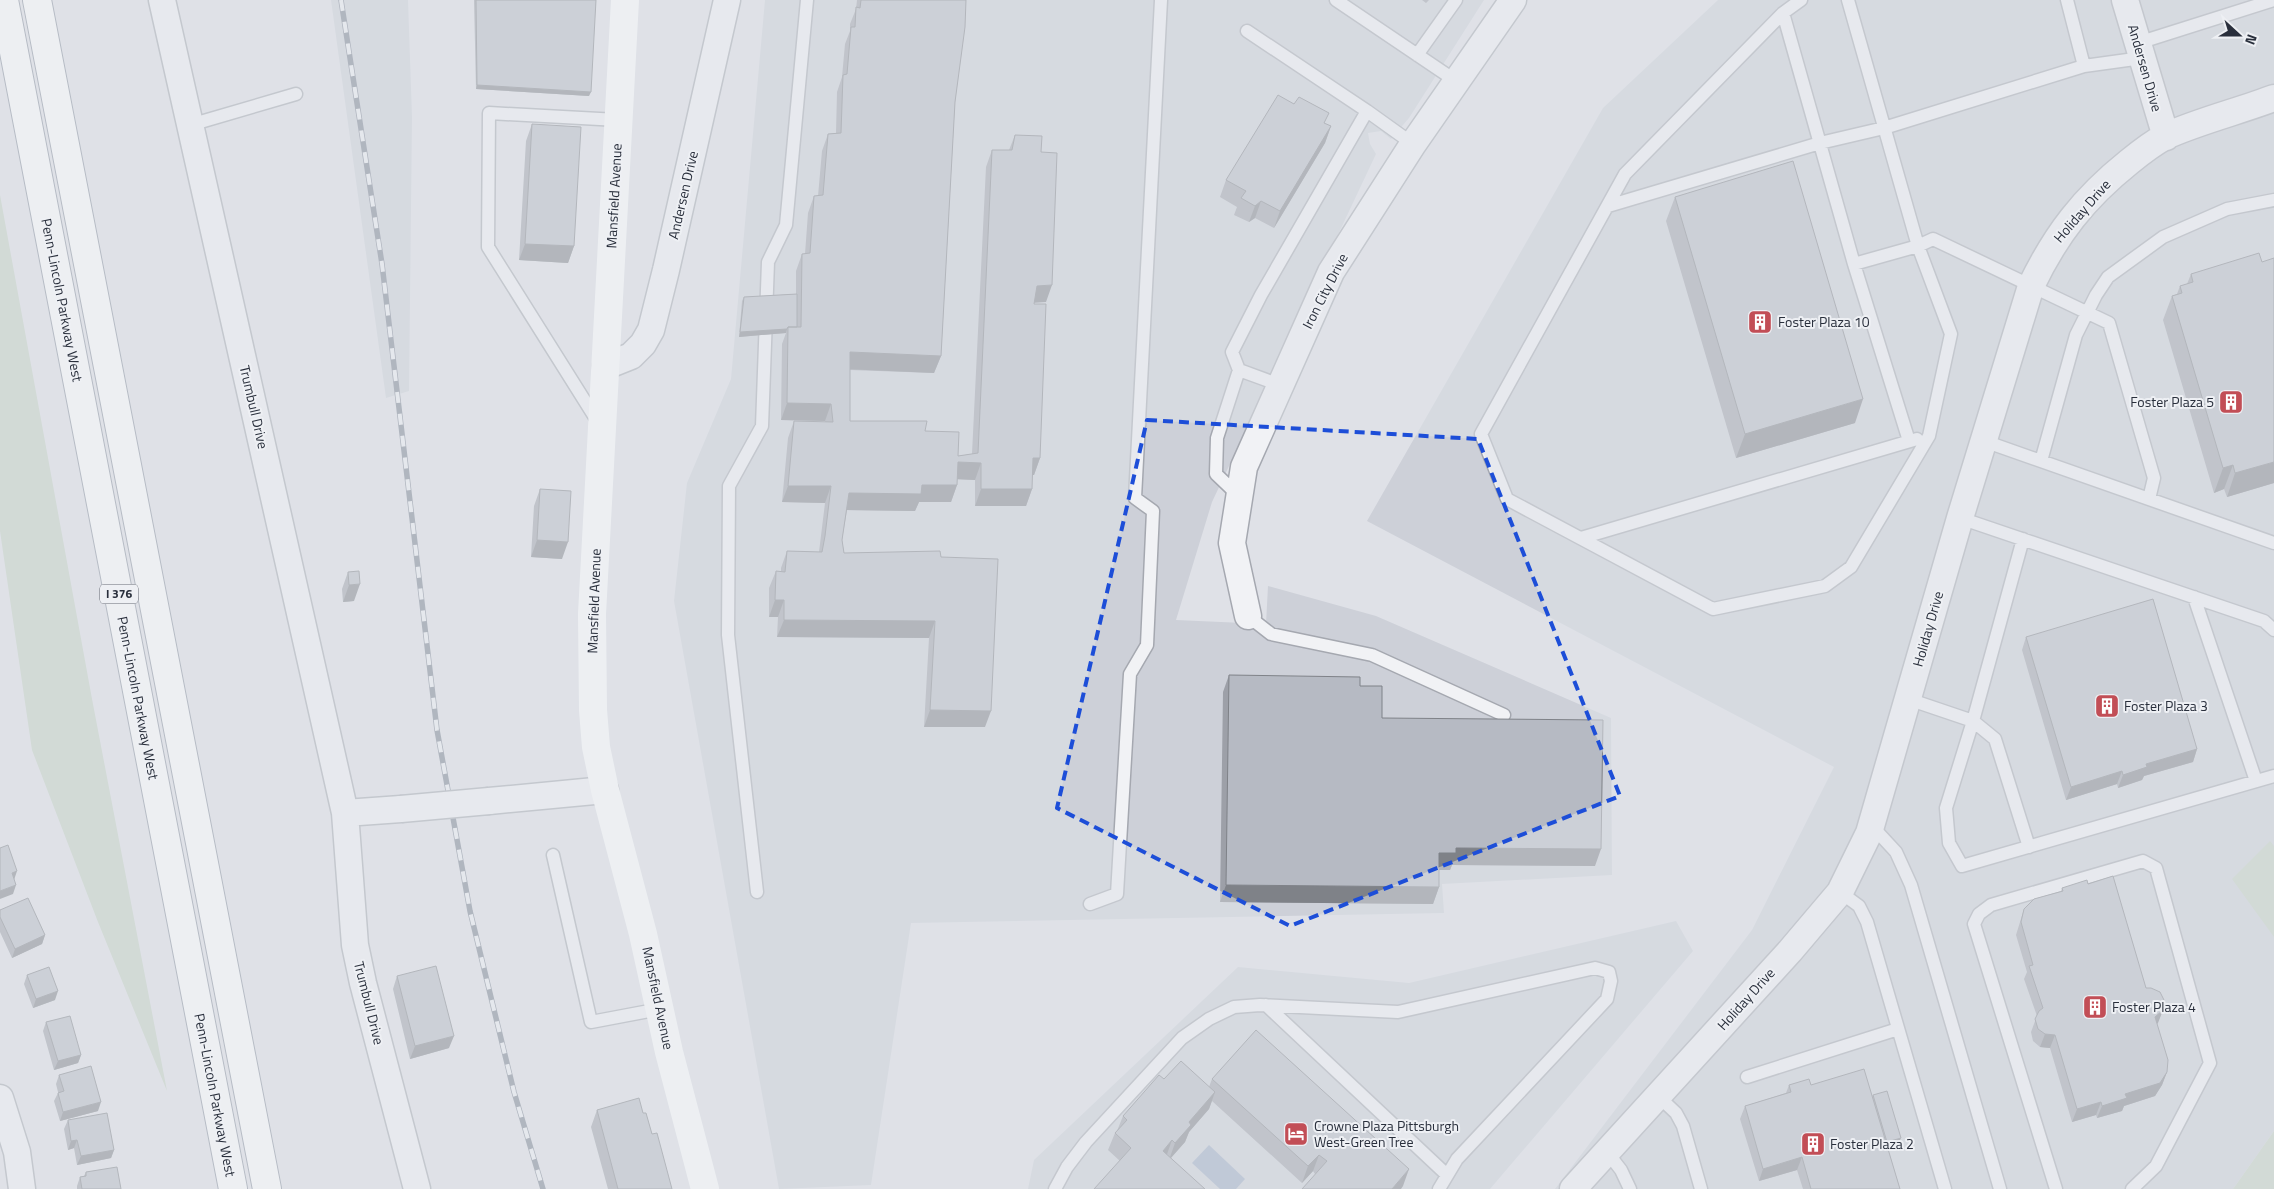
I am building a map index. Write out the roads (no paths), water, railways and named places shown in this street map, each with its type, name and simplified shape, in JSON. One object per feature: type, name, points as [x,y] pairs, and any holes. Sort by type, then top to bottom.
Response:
[{"type":"main road","name":"Penn-Lincoln Parkway West","points":[[4,0],[234,1189]]},
{"type":"main road","name":"I 376","points":[[37,0],[267,1189]]},
{"type":"main road","name":"Mansfield Avenue","points":[[625,0],[592,614],[591,673],[596,747],[605,790],[643,934],[705,1189]]},
{"type":"street","name":"Trumbull Drive","points":[[162,0],[345,813],[355,945],[362,983],[417,1189]]},
{"type":"street","name":"Andersen Drive","points":[[606,366],[631,356],[643,344],[650,330],[666,270],[727,0]]},
{"type":"street","name":"Iron City Drive","points":[[1248,616],[1232,543],[1244,467],[1331,272],[1413,144],[1513,0]]},
{"type":"street","name":"Andersen Drive","points":[[2125,0],[2166,137]]},
{"type":"street","name":"Holiday Drive","points":[[1572,1189],[1790,950],[1840,892],[1871,825],[1960,518],[2031,286],[2048,251],[2090,197],[2112,176],[2166,137],[2274,98]]},
{"type":"street","points":[[345,813],[605,790]]},
{"type":"street","points":[[0,1098],[17,1152],[22,1189]]},
{"type":"lane","points":[[757,892],[728,635],[729,486],[762,426],[768,262],[786,225],[807,0]]},
{"type":"lane","points":[[1090,904],[1117,894],[1130,674],[1147,645],[1153,511],[1135,498],[1162,0]]},
{"type":"lane","points":[[1336,0],[1456,81]]},
{"type":"lane","points":[[1417,55],[1456,0]]},
{"type":"lane","points":[[1802,0],[1783,13],[1625,174],[1481,434],[1507,499],[1713,609],[1824,586],[1851,567],[1929,436],[1951,334],[1918,246],[1848,0]]},
{"type":"lane","points":[[2067,0],[2084,66]]},
{"type":"lane","points":[[1608,206],[1820,143],[1884,128],[2140,50],[2274,0]]},
{"type":"lane","points":[[1783,13],[1854,264],[1909,442]]},
{"type":"lane","points":[[1247,31],[1413,144]]},
{"type":"lane","points":[[190,124],[296,94]]},
{"type":"lane","points":[[1239,496],[1216,474],[1217,438],[1238,370],[1232,352],[1256,303],[1367,111]]},
{"type":"lane","points":[[602,429],[488,247],[489,113],[618,120]]},
{"type":"lane","points":[[2041,461],[2076,335],[2108,277],[2163,237],[2227,209],[2274,200]]},
{"type":"lane","points":[[1854,264],[1918,246],[1933,239],[2109,323],[2154,478],[2149,499]]},
{"type":"lane","points":[[1238,370],[1280,385]]},
{"type":"lane","points":[[1581,538],[1929,436]]},
{"type":"lane","points":[[1984,441],[2274,543]]},
{"type":"lane","points":[[1960,518],[2264,621],[2274,630]]},
{"type":"lane","points":[[2022,539],[1973,721],[1946,808],[1949,843],[1962,866],[2274,776]]},
{"type":"lane","points":[[2194,597],[2256,781]]},
{"type":"lane","points":[[1248,616],[1271,634],[1372,655],[1504,715]]},
{"type":"lane","points":[[1908,699],[1973,721],[1995,739],[2029,847]]},
{"type":"lane","points":[[1871,825],[1896,852],[1911,885],[2000,1189]]},
{"type":"lane","points":[[553,855],[591,1022],[660,1008]]},
{"type":"lane","points":[[2056,1189],[1974,924],[1979,914],[1991,905],[2143,861],[2156,868],[2210,1063],[2156,1166],[2132,1189]]},
{"type":"lane","points":[[1840,892],[1859,906],[1867,922],[1944,1189]]},
{"type":"lane","points":[[1055,1189],[1067,1167],[1086,1142],[1182,1038],[1209,1018],[1234,1007],[1266,1005],[1398,1012],[1594,968],[1609,972],[1611,981],[1607,999],[1457,1159],[1439,1189]]},
{"type":"lane","points":[[1266,1005],[1447,1175]]},
{"type":"lane","points":[[1747,1077],[1898,1029]]},
{"type":"lane","points":[[1658,1096],[1676,1113],[1683,1126],[1701,1189]]},
{"type":"lane","points":[[1606,1152],[1621,1170],[1630,1189]]},
{"type":"water","points":[[1209,1145],[1245,1179],[1236,1189],[1220,1189],[1192,1163]]},
{"type":"railway","points":[[341,0],[382,264],[437,730],[470,911],[514,1092],[543,1189]]},
{"type":"place","name":"Foster Plaza 10","points":[[1760,322]]},
{"type":"place","name":"Foster Plaza 5","points":[[2231,402]]},
{"type":"place","name":"Foster Plaza 3","points":[[2107,706]]},
{"type":"place","name":"Foster Plaza 4","points":[[2095,1007]]},
{"type":"place","name":"Crowne Plaza Pittsburgh West-Green Tree","points":[[1296,1134]]},
{"type":"place","name":"Foster Plaza 2","points":[[1813,1144]]}]
